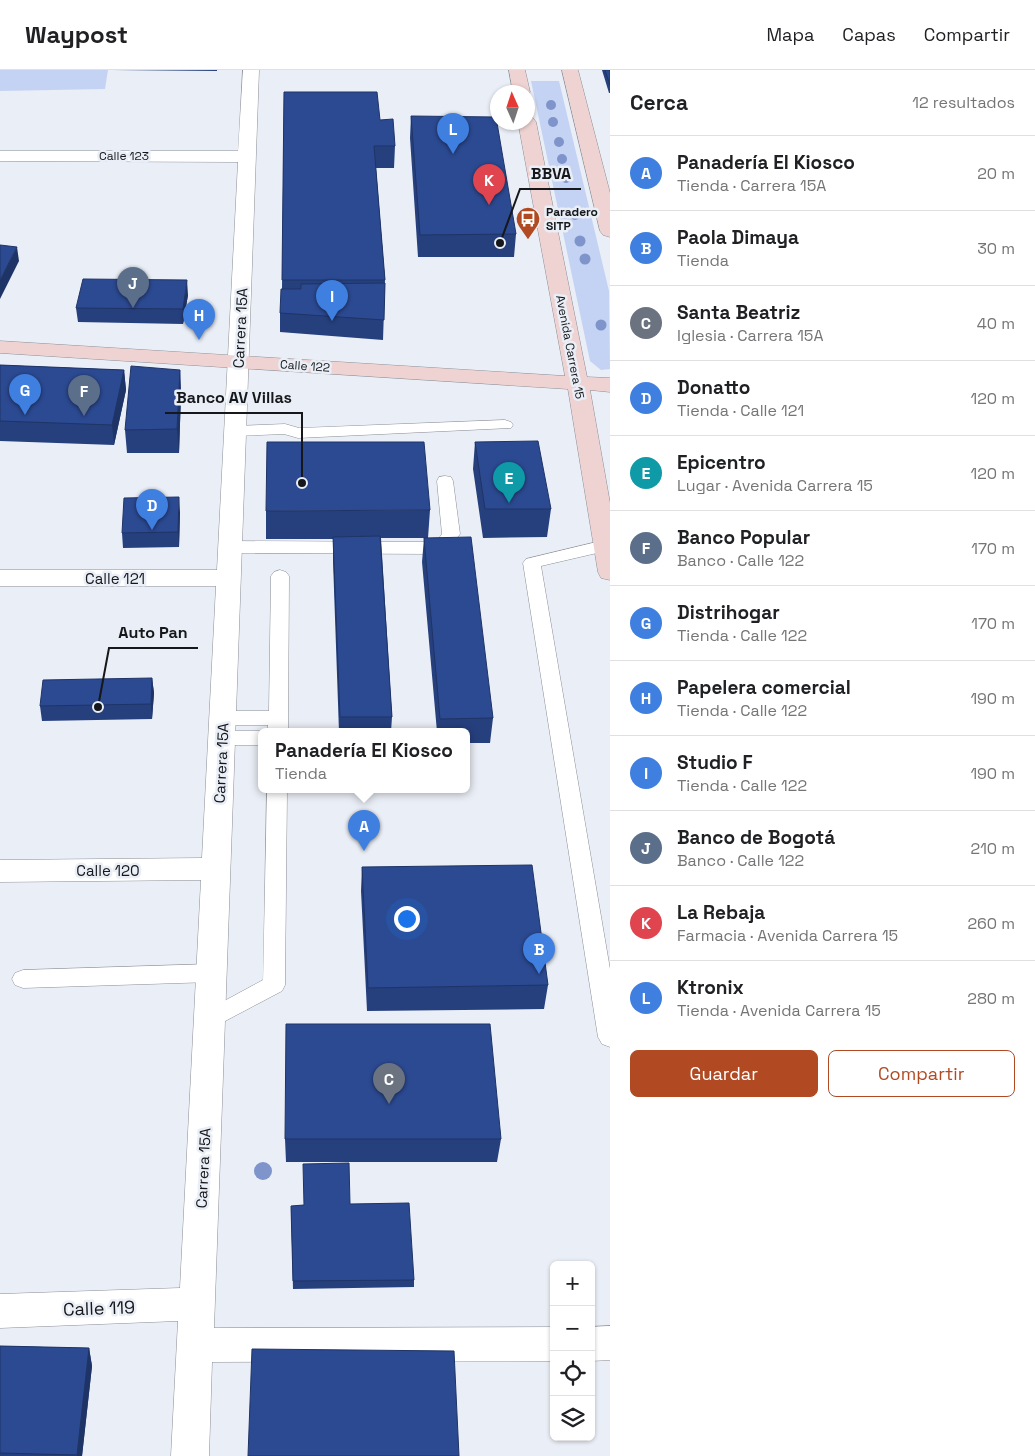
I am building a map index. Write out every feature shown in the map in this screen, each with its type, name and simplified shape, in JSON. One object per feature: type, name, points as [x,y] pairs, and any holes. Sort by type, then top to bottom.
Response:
[{"type":"main road","points":[[517,70],[520,85]]},
{"type":"main road","points":[[570,70],[610,231]]},
{"type":"main road","name":"Avenida Carrera 15","points":[[529,130],[577,383],[610,572]]},
{"type":"main road","name":"Calle 122","points":[[0,347],[610,385]]},
{"type":"street","name":"Carrera 15A","points":[[190,1456],[251,70]]},
{"type":"street","name":"Calle 123","points":[[0,156],[247,157]]},
{"type":"street","name":"Calle 121","points":[[0,578],[230,578]]},
{"type":"street","name":"Calle 120","points":[[0,871],[216,869]]},
{"type":"street","name":"Calle 119","points":[[0,1311],[197,1304]]},
{"type":"street","points":[[595,1344],[610,1343]]},
{"type":"street","points":[[195,1346],[550,1344]]},
{"type":"lane","points":[[235,435],[288,438],[298,433],[505,425]]},
{"type":"lane","points":[[230,546],[435,548],[443,545],[451,534],[445,481]]},
{"type":"lane","points":[[605,546],[532,562],[610,1037]]},
{"type":"lane","points":[[223,728],[278,725],[280,576]]},
{"type":"lane","points":[[223,728],[258,737]]},
{"type":"lane","points":[[210,1020],[274,985],[277,793]]},
{"type":"lane","points":[[23,979],[212,973]]},
{"type":"shaded area","points":[[0,70],[108,70],[105,89],[0,91]]},
{"type":"shaded area","points":[[531,81],[559,81],[609,291],[610,369],[601,370],[590,361],[535,100],[535,85],[532,85]]},
{"type":"building","points":[[605,70],[610,70],[610,85]]},
{"type":"building","points":[[284,92],[377,92],[380,120],[393,119],[395,146],[374,146],[385,280],[282,280]]},
{"type":"building","points":[[411,116],[490,117],[490,130],[498,130],[516,234],[420,235]]},
{"type":"building","points":[[0,245],[17,247],[0,280]]},
{"type":"building","points":[[83,279],[187,280],[183,309],[76,308]]},
{"type":"building","points":[[385,283],[384,320],[280,313],[281,289],[301,289],[301,284]]},
{"type":"building","points":[[0,365],[124,370],[112,425],[0,421]]},
{"type":"building","points":[[131,366],[180,370],[177,429],[125,430]]},
{"type":"building","points":[[538,441],[551,509],[485,509],[475,442]]},
{"type":"building","points":[[267,442],[424,442],[430,510],[266,511]]},
{"type":"building","points":[[179,497],[178,532],[122,533],[124,498]]},
{"type":"building","points":[[380,536],[392,717],[340,717],[333,537]]},
{"type":"building","points":[[471,537],[493,718],[440,719],[424,538]]},
{"type":"building","points":[[152,678],[151,704],[40,706],[43,680]]},
{"type":"building","points":[[532,865],[548,985],[368,988],[362,867]]},
{"type":"building","points":[[286,1024],[490,1024],[501,1139],[285,1139]]},
{"type":"building","points":[[349,1163],[350,1204],[409,1203],[414,1280],[293,1281],[291,1206],[304,1205],[303,1164]]},
{"type":"building","points":[[0,1346],[89,1348],[77,1455],[0,1453]]},
{"type":"building","points":[[252,1349],[454,1351],[459,1456],[248,1456]]},
{"type":"place","name":"Ktronix","points":[[453,154]]},
{"type":"place","name":"La Rebaja","points":[[489,205]]},
{"type":"place","name":"Paradero SITP","points":[[528,240]]},
{"type":"place","name":"BBVA","points":[[500,243]]},
{"type":"place","name":"Banco de Bogotá","points":[[133,308]]},
{"type":"place","name":"Studio F","points":[[332,321]]},
{"type":"place","name":"Papelera comercial","points":[[199,340]]},
{"type":"place","name":"Distrihogar","points":[[25,415]]},
{"type":"place","name":"Banco Popular","points":[[84,416]]},
{"type":"place","name":"Banco AV Villas","points":[[302,483]]},
{"type":"place","name":"Epicentro","points":[[509,503]]},
{"type":"place","name":"Donatto","points":[[152,530]]},
{"type":"place","name":"Auto Pan","points":[[98,707]]},
{"type":"place","name":"Panadería El Kiosco","points":[[364,851]]},
{"type":"place","name":"Paola Dimaya","points":[[539,974]]},
{"type":"place","name":"Santa Beatriz","points":[[389,1104]]}]
